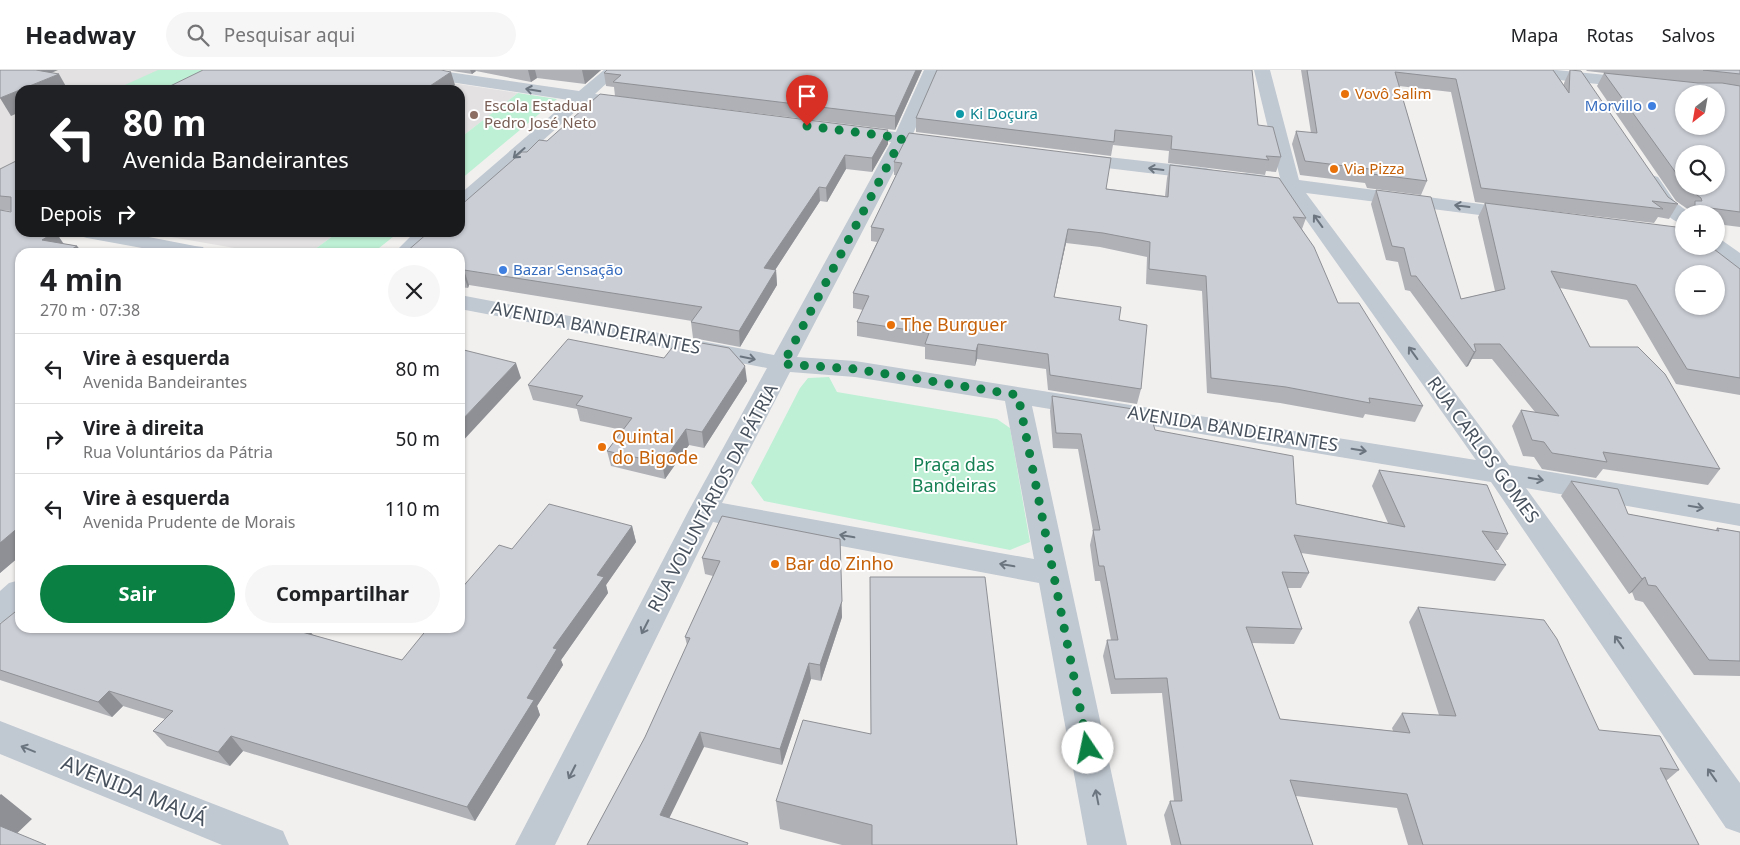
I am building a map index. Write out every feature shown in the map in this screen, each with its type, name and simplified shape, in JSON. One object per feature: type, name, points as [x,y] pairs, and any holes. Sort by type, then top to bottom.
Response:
[{"type":"street","points":[[403,70],[646,106]]},
{"type":"street","points":[[465,200],[613,70]]},
{"type":"street","name":"RUA VOLUNTÁRIOS DA PÁTRIA","points":[[535,845],[704,510],[902,138],[932,70]]},
{"type":"street","name":"RUA CARLOS GOMES","points":[[1262,70],[1291,185],[1500,473],[1740,815]]},
{"type":"street","points":[[1509,70],[1578,74],[1656,85]]},
{"type":"street","points":[[1578,74],[1592,93]]},
{"type":"street","points":[[833,129],[965,146]]},
{"type":"street","points":[[1051,156],[1539,216]]},
{"type":"street","points":[[1641,165],[1675,218]]},
{"type":"street","points":[[114,237],[173,248]]},
{"type":"street","points":[[410,248],[422,237]]},
{"type":"street","points":[[1725,240],[1740,242]]},
{"type":"street","points":[[1725,252],[1740,263]]},
{"type":"street","name":"AVENIDA BANDEIRANTES","points":[[465,303],[783,364],[855,369],[1500,473],[1740,515]]},
{"type":"street","points":[[1018,395],[1106,845]]},
{"type":"street","points":[[704,510],[1054,574]]},
{"type":"street","points":[[0,610],[15,596]]},
{"type":"street","name":"AVENIDA MAUÁ","points":[[0,737],[269,845]]},
{"type":"shaded area","points":[[0,70],[365,70],[465,85],[15,85],[15,208],[0,206]]},
{"type":"shaded area","points":[[465,85],[518,93],[465,134]]},
{"type":"shaded area","points":[[171,237],[332,237],[316,248],[234,248]]},
{"type":"green space","points":[[158,70],[217,70],[186,85],[125,85]]},
{"type":"green space","points":[[518,93],[557,99],[465,176],[465,134]]},
{"type":"green space","points":[[332,237],[393,237],[379,248],[316,248]]},
{"type":"green space","name":"Praça das Bandeiras","points":[[829,377],[837,392],[997,419],[1010,428],[1030,542],[1010,550],[764,501],[751,483],[800,388],[808,378]]},
{"type":"building","points":[[0,70],[36,70],[59,74],[32,85],[15,85],[15,92],[0,98]]},
{"type":"building","points":[[203,70],[441,70],[451,72],[432,85],[172,85]]},
{"type":"building","points":[[607,70],[916,70],[895,116],[613,82],[621,75],[604,73]]},
{"type":"building","points":[[937,70],[1252,70],[1258,125],[1273,127],[1281,157],[1266,156],[1269,160],[1171,149],[1172,136],[1115,130],[1114,142],[916,118]]},
{"type":"building","points":[[1307,70],[1553,70],[1569,93],[1570,70],[1581,71],[1668,197],[1678,204],[1652,201],[1663,209],[1481,188],[1456,79],[1395,72],[1427,181],[1372,174],[1370,169],[1305,161],[1296,131],[1317,133]]},
{"type":"building","points":[[1703,70],[1740,70],[1740,74]]},
{"type":"building","points":[[1604,73],[1740,86],[1740,212],[1725,210],[1725,205],[1695,205],[1695,201],[1702,201],[1697,195],[1725,195],[1725,145],[1675,145],[1675,172]]},
{"type":"building","points":[[600,94],[888,130],[872,158],[845,155],[826,188],[819,187],[764,268],[776,270],[739,331],[691,322],[702,307],[465,270],[465,248],[411,248],[423,237],[465,237],[465,202],[522,152],[527,152],[539,140],[547,141]]},
{"type":"building","points":[[909,133],[1111,158],[1106,189],[1168,197],[1170,165],[1279,178],[1306,218],[1293,217],[1314,247],[1338,303],[1359,303],[1423,406],[1369,398],[1370,403],[1286,387],[1211,378],[1206,276],[1149,269],[1150,242],[1103,233],[1068,229],[1054,297],[1121,307],[1119,320],[1147,325],[1141,389],[1050,375],[1048,354],[978,344],[976,351],[925,344],[929,333],[857,322],[869,296],[853,293],[884,229],[871,227],[902,163],[894,162]]},
{"type":"building","points":[[15,162],[15,237],[47,237],[42,240],[77,246],[74,248],[15,248],[15,530],[0,543],[0,210],[11,212],[11,197],[0,196],[0,169]]},
{"type":"building","points":[[1376,190],[1431,197],[1461,299],[1505,289],[1485,203],[1675,227],[1675,255],[1722,255],[1740,269],[1740,378],[1687,369],[1636,285],[1551,271],[1590,347],[1638,347],[1665,374],[1720,469],[1603,452],[1607,462],[1552,453],[1544,442],[1532,440],[1521,410],[1559,416],[1500,344],[1474,344],[1476,351],[1474,352],[1416,276],[1411,276],[1404,248],[1392,246]]},
{"type":"building","points":[[568,339],[664,358],[679,339],[729,348],[745,366],[702,432],[686,429],[662,463],[607,451],[632,418],[576,405],[583,396],[528,385]]},
{"type":"building","points":[[465,350],[516,363],[465,417]]},
{"type":"building","points":[[1052,396],[1139,410],[1139,414],[1151,416],[1155,430],[1293,456],[1296,504],[1405,527],[1379,470],[1487,485],[1508,534],[1482,531],[1506,565],[1294,535],[1309,573],[1282,572],[1302,629],[1246,627],[1280,719],[1410,733],[1402,713],[1456,716],[1418,607],[1544,620],[1557,639],[1599,730],[1660,736],[1679,770],[1660,768],[1699,845],[1423,845],[1407,794],[1290,780],[1313,845],[1181,845],[1170,801],[1182,801],[1167,678],[1115,679],[1107,640],[1118,640],[1104,566],[1099,566],[1093,530],[1100,530],[1081,434],[1056,433]]},
{"type":"building","points":[[1571,481],[1618,489],[1628,514],[1719,531],[1717,528],[1740,532],[1740,661],[1709,660],[1656,586],[1648,585],[1645,577],[1642,579]]},
{"type":"building","points":[[549,504],[632,526],[597,575],[604,577],[553,648],[557,649],[527,698],[534,700],[467,807],[231,736],[218,752],[153,731],[173,711],[109,691],[98,702],[0,670],[0,624],[15,612],[15,633],[306,633],[402,660],[424,633],[465,633],[465,584],[499,545],[512,549]]},
{"type":"building","points":[[722,516],[840,539],[842,601],[820,665],[809,663],[780,749],[700,732],[660,815],[748,843],[747,845],[587,845],[645,737],[690,638],[685,637],[720,561],[702,558]]},
{"type":"building","points":[[870,577],[985,577],[1017,845],[872,845],[872,825],[776,801],[803,720],[871,734]]},
{"type":"building","points":[[0,826],[46,845],[0,845]]},
{"type":"place","name":"Vovô Salim","points":[[1345,94]]},
{"type":"place","name":"Morvillo","points":[[1652,106]]},
{"type":"place","name":"Ki Doçura","points":[[960,114]]},
{"type":"place","name":"Escola Estadual Pedro José Neto","points":[[474,115]]},
{"type":"place","name":"Via Pizza","points":[[1334,169]]},
{"type":"place","name":"Bazar Sensação","points":[[503,270]]},
{"type":"place","name":"The Burguer","points":[[891,325]]},
{"type":"place","name":"Quintal do Bigode","points":[[602,447]]},
{"type":"place","name":"Bar do Zinho","points":[[775,564]]},
{"type":"route","points":[[807,126],[902,138],[783,364],[855,369],[1018,395],[1088,748]]}]
